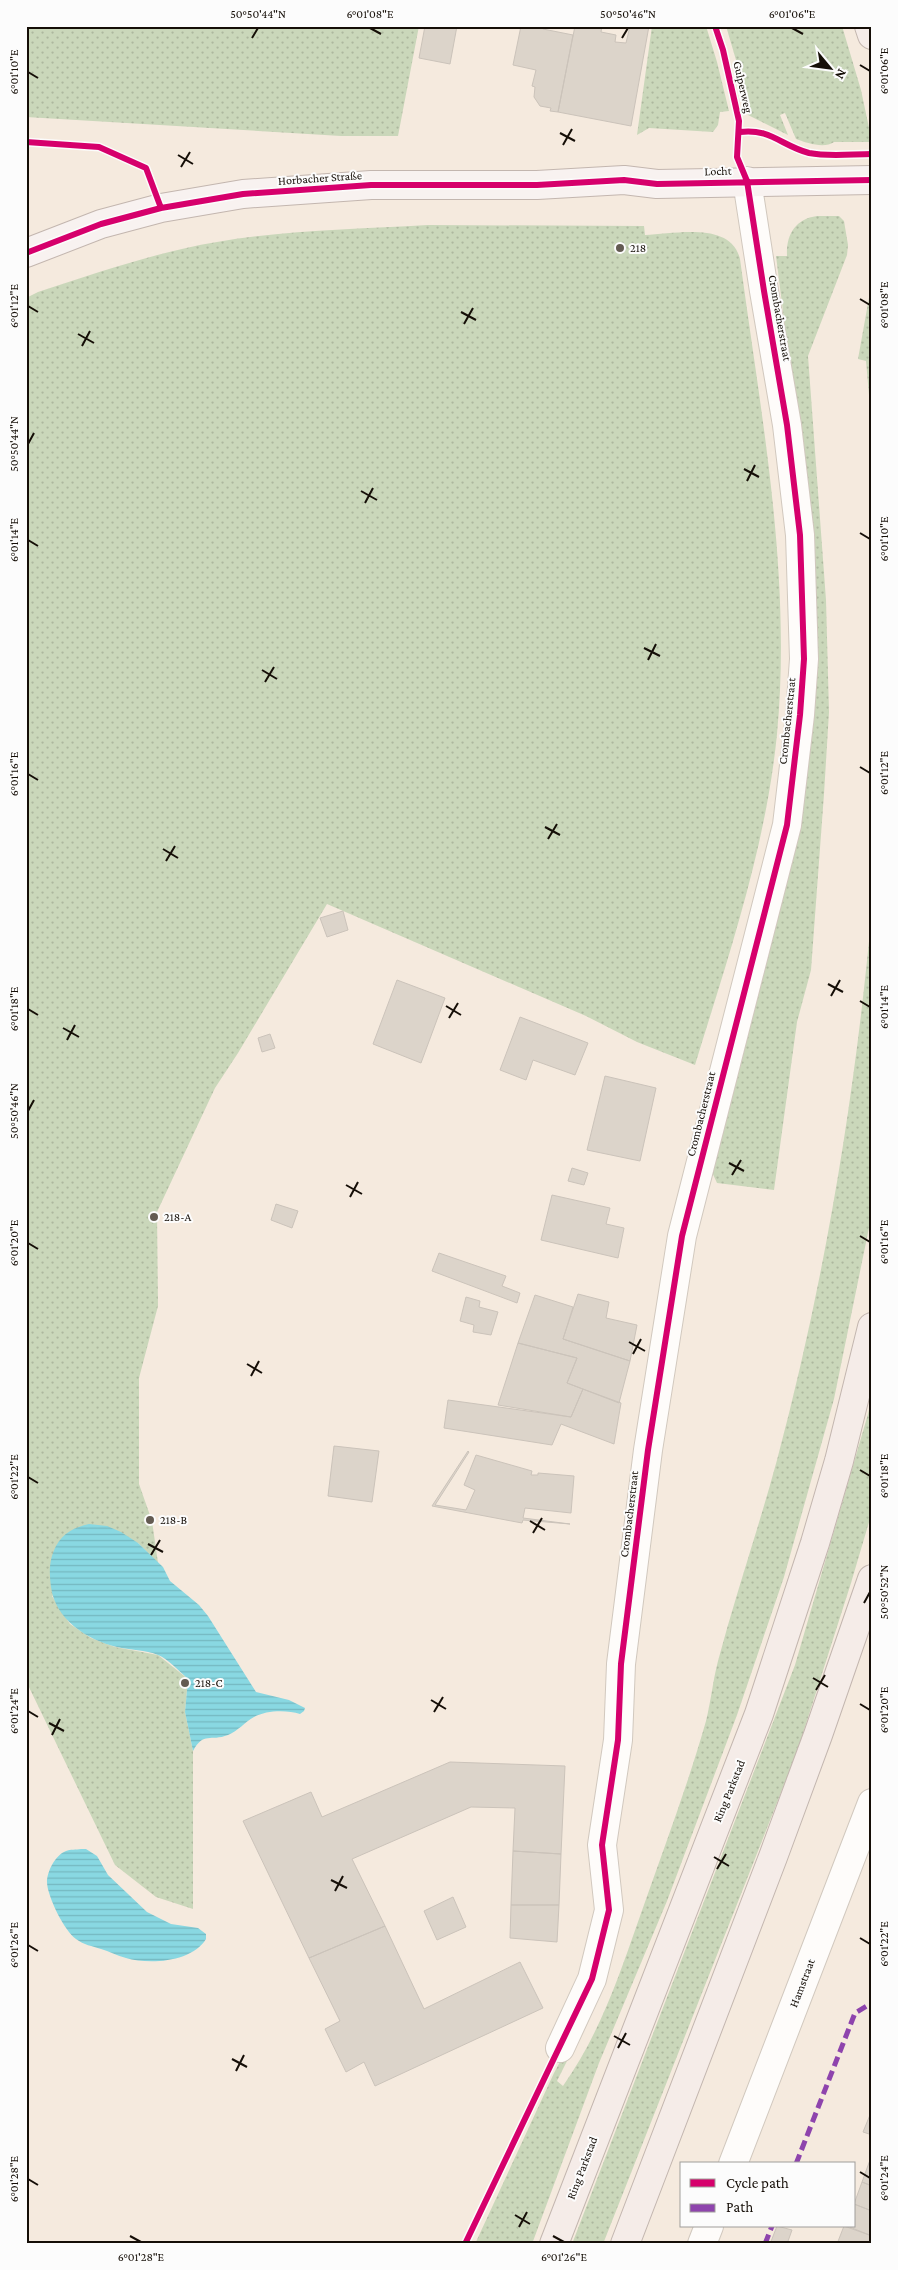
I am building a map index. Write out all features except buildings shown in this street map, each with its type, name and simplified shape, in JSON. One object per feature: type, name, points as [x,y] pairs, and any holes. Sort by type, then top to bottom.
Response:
[{"type":"highway","points":[[869,26],[872,35]]},
{"type":"highway","name":"Ring Parkstad","points":[[554,2244],[645,2004],[759,1714],[815,1543],[836,1470],[872,1327]]},
{"type":"highway","points":[[624,2244],[822,1726],[872,1579]]},
{"type":"main road","name":"Locht","points":[[624,180],[657,184],[872,180]]},
{"type":"main road","name":"Horbacher Straße","points":[[26,253],[101,224],[161,208],[244,194],[371,185],[537,185],[624,180]]},
{"type":"street","name":"Crombacherstraat","points":[[560,2048],[592,1979],[609,1910],[602,1845],[618,1740],[621,1664],[648,1450],[682,1236],[787,825],[800,715],[804,659],[800,535],[787,425],[747,182]]},
{"type":"street","name":"Hamstraat","points":[[734,2162],[872,1803]]},
{"type":"street","points":[[702,2244],[707,2228]]},
{"type":"green space","points":[[26,26],[419,26],[398,136],[341,136],[26,117]]},
{"type":"green space","points":[[652,26],[706,26],[729,111],[720,112],[718,125],[713,132],[649,128],[637,135]]},
{"type":"green space","points":[[726,26],[842,26],[861,90],[872,142],[810,144],[796,139],[785,113],[780,115],[788,135],[748,115],[736,60]]},
{"type":"green space","points":[[817,216],[839,216],[844,221],[848,245],[847,255],[808,356],[826,600],[829,712],[811,970],[797,1022],[774,1190],[717,1183],[711,1170],[800,818],[808,766],[815,687],[795,407],[776,256],[787,256],[788,241],[793,229],[803,221]]},
{"type":"green space","points":[[428,225],[644,226],[645,235],[700,232],[714,234],[726,239],[735,247],[740,259],[757,377],[772,496],[777,555],[781,615],[781,674],[772,776],[755,860],[733,943],[695,1065],[637,1042],[586,1016],[327,904],[215,1088],[157,1212],[158,1306],[139,1378],[139,1484],[152,1521],[158,1563],[138,1543],[52,1596],[70,1624],[91,1638],[115,1647],[158,1655],[188,1679],[185,1712],[193,1751],[193,1909],[156,1897],[115,1865],[26,1681],[26,298],[38,292],[127,264],[194,246],[296,232]]},
{"type":"green space","points":[[872,281],[872,429],[866,361],[858,359]]},
{"type":"green space","points":[[872,910],[872,1213],[834,1399],[784,1577],[737,1715],[667,1901],[599,2063],[532,2244],[475,2244],[554,2073],[582,2021],[586,2023],[557,2081],[563,2086],[598,2026],[623,1963],[699,1746],[708,1713],[718,1661],[777,1460],[810,1324],[824,1256],[847,1118],[857,1049]]},
{"type":"green space","points":[[872,1396],[872,1512],[797,1752],[603,2244],[572,2244],[795,1665]]},
{"type":"water","points":[[89,1524],[107,1526],[138,1543],[163,1567],[170,1581],[199,1605],[208,1616],[256,1692],[289,1700],[305,1708],[304,1711],[300,1714],[277,1711],[259,1715],[228,1735],[204,1739],[193,1751],[185,1712],[188,1679],[170,1662],[158,1655],[117,1647],[95,1639],[74,1626],[59,1609],[51,1587],[50,1571],[52,1556],[62,1537],[70,1531]]},
{"type":"water","points":[[86,1849],[97,1856],[108,1875],[147,1912],[171,1924],[198,1928],[206,1934],[206,1939],[200,1947],[191,1953],[170,1960],[147,1961],[123,1957],[76,1939],[57,1913],[50,1896],[47,1878],[55,1860],[62,1853],[68,1850]]},
{"type":"marked path","points":[[797,2162],[855,2013],[872,2003]]},
{"type":"marked path","points":[[765,2244],[771,2228]]},
{"type":"cycle path","name":"Gulperweg","points":[[465,2244],[592,1979],[609,1910],[602,1845],[618,1740],[621,1664],[648,1450],[682,1236],[787,825],[800,715],[804,659],[800,535],[787,425],[747,181],[737,157],[739,121],[723,50],[715,26]]},
{"type":"cycle path","points":[[740,132],[750,131],[768,135],[809,153],[832,155],[872,154]]},
{"type":"cycle path","points":[[26,142],[99,147],[146,168],[161,208]]},
{"type":"cycle path","points":[[26,253],[101,224],[161,208],[243,194],[371,185],[537,185],[624,180],[657,184],[872,180]]},
{"type":"place","name":"218","points":[[620,248]]},
{"type":"place","name":"218-A","points":[[154,1217]]},
{"type":"place","name":"218-B","points":[[150,1520]]},
{"type":"place","name":"218-C","points":[[185,1683]]}]
